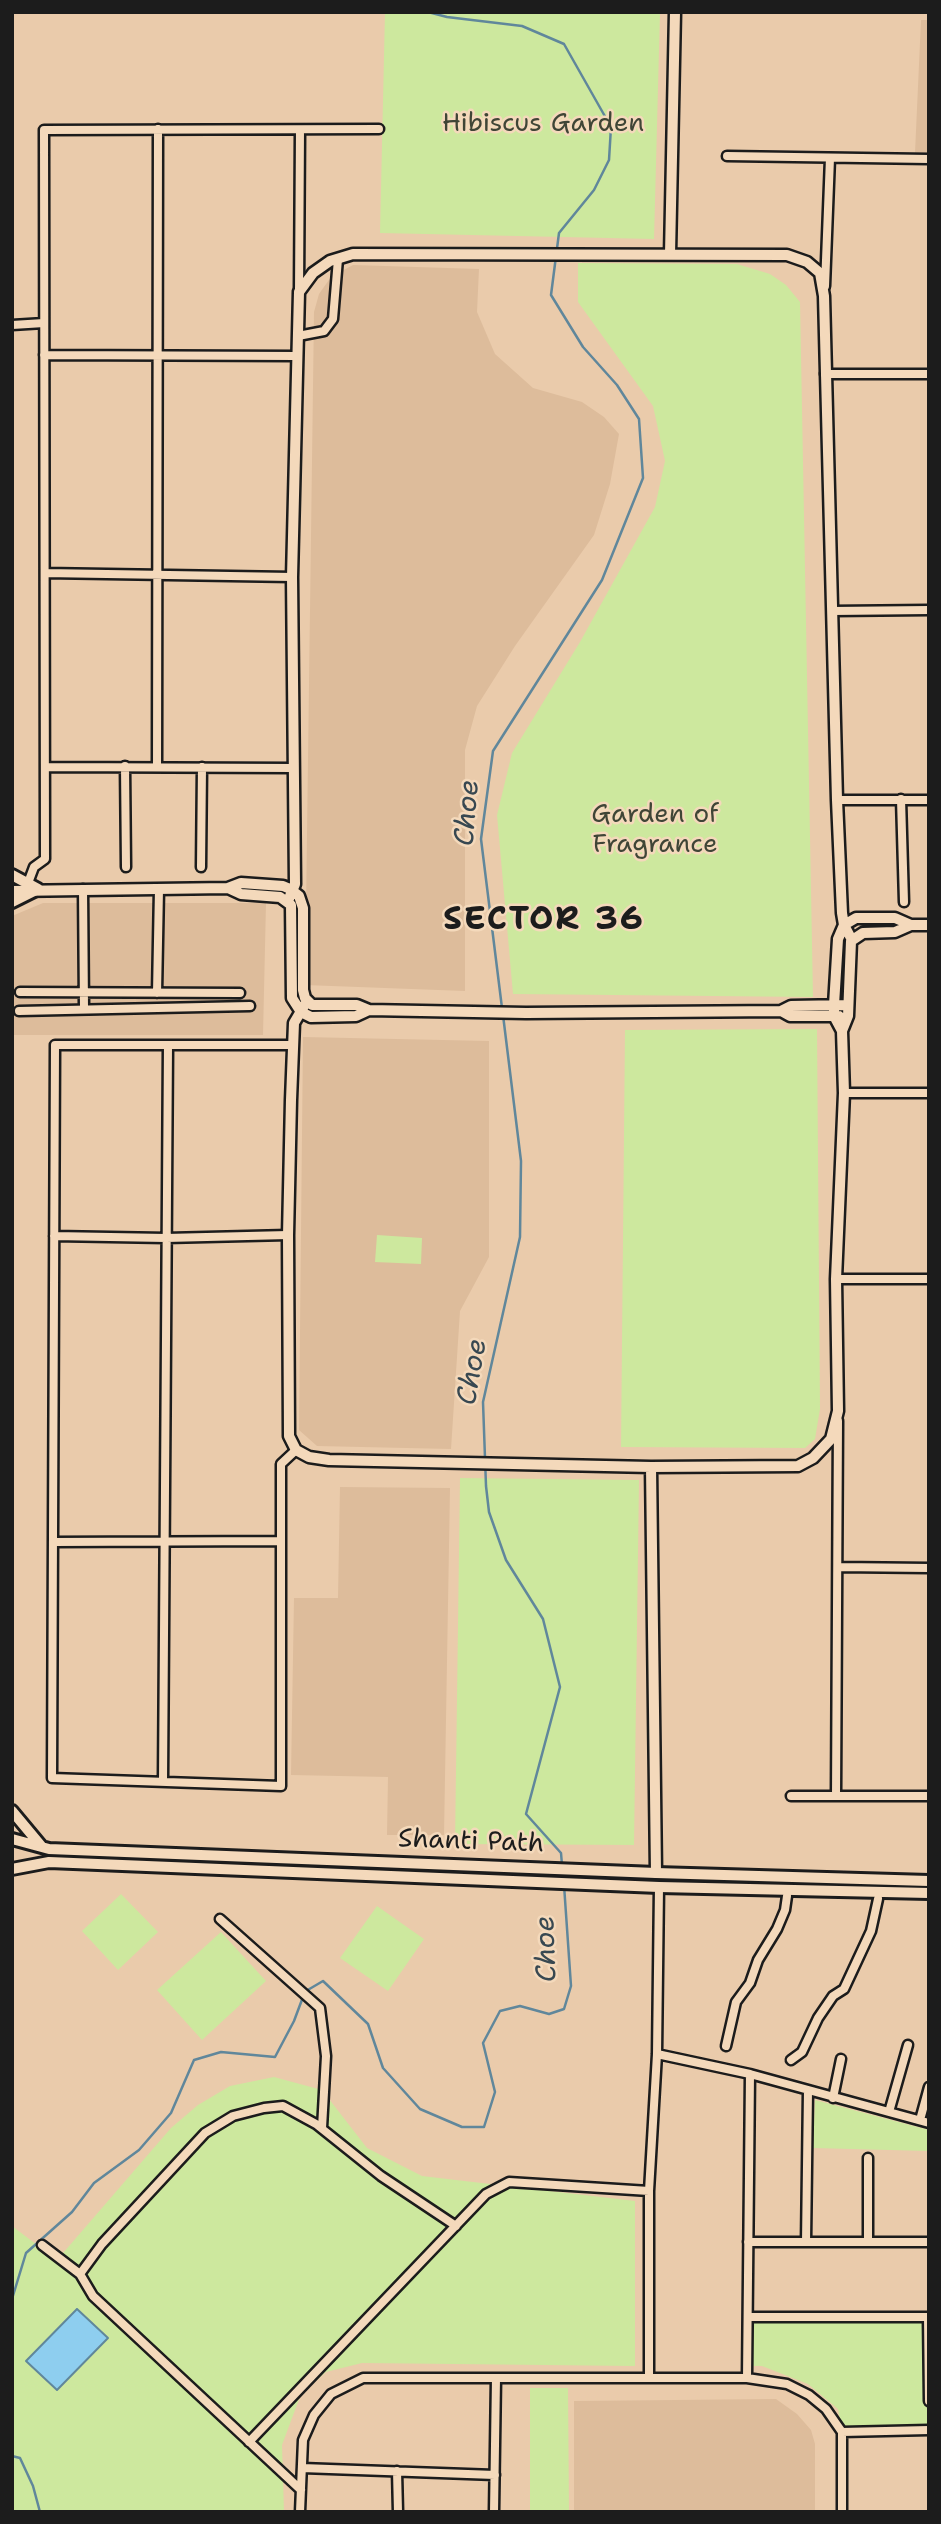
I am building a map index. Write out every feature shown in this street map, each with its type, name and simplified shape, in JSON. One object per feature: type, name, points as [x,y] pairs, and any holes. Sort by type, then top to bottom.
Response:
[{"type":"main road","points":[[12,874],[33,886],[12,902]]},
{"type":"main road","points":[[12,1811],[42,1847]]},
{"type":"main road","name":"Shanti Path","points":[[12,1839],[42,1847],[656,1873],[929,1881]]},
{"type":"main road","name":"Shanti Path","points":[[12,1869],[49,1862],[659,1887]]},
{"type":"main road","points":[[659,1887],[929,1893]]},
{"type":"street","points":[[670,254],[675,12]]},
{"type":"street","points":[[158,129],[158,766]]},
{"type":"street","points":[[33,886],[34,867],[45,859],[44,130],[379,130]]},
{"type":"street","points":[[300,130],[292,577],[292,998],[300,1011],[311,1017],[356,1016],[369,1010]]},
{"type":"street","points":[[727,156],[929,159]]},
{"type":"street","points":[[830,158],[824,296],[825,374],[837,800],[844,925],[852,940],[848,1016],[842,1031],[844,1093],[836,1279],[836,1796]]},
{"type":"street","points":[[299,292],[313,272],[330,261],[353,254],[787,254],[807,262],[820,273],[824,296]]},
{"type":"street","points":[[298,336],[324,331],[333,319],[338,259]]},
{"type":"street","points":[[12,325],[44,323]]},
{"type":"street","points":[[44,355],[297,356]]},
{"type":"street","points":[[825,374],[929,374]]},
{"type":"street","points":[[44,573],[292,577]]},
{"type":"street","points":[[832,611],[929,610]]},
{"type":"street","points":[[125,766],[126,867]]},
{"type":"street","points":[[201,867],[202,766]]},
{"type":"street","points":[[45,767],[294,768]]},
{"type":"street","points":[[901,799],[904,902]]},
{"type":"street","points":[[837,800],[929,800]]},
{"type":"street","points":[[12,885],[83,889],[228,888],[241,894],[291,896],[302,900],[303,990],[307,1001],[315,1005],[357,1005],[369,1010],[472,1013],[781,1011],[791,1006],[847,1005]]},
{"type":"street","points":[[12,891],[33,886]]},
{"type":"street","points":[[83,889],[84,1008]]},
{"type":"street","points":[[157,993],[159,889]]},
{"type":"street","points":[[842,1031],[834,1016],[834,1005],[838,939],[844,925],[856,918],[895,918],[911,925],[929,925]]},
{"type":"street","points":[[852,940],[863,933],[895,932],[911,925]]},
{"type":"street","points":[[20,992],[240,993]]},
{"type":"street","points":[[307,1001],[295,1023],[292,1045],[288,1236],[289,1436],[296,1450],[309,1457],[329,1460],[651,1467],[798,1466],[814,1458],[831,1439],[838,1411]]},
{"type":"street","points":[[19,1011],[250,1006]]},
{"type":"street","points":[[781,1011],[790,1016],[848,1016]]},
{"type":"street","points":[[292,1045],[55,1045],[52,1778],[281,1786],[281,1464],[296,1450]]},
{"type":"street","points":[[163,1781],[168,1045]]},
{"type":"street","points":[[844,1093],[929,1093]]},
{"type":"street","points":[[54,1236],[288,1236]]},
{"type":"street","points":[[836,1279],[929,1279]]},
{"type":"street","points":[[651,1467],[656,1873]]},
{"type":"street","points":[[53,1542],[281,1541]]},
{"type":"street","points":[[838,1567],[929,1568]]},
{"type":"street","points":[[791,1796],[929,1796]]},
{"type":"street","points":[[649,2378],[649,2191],[657,2054],[659,1887]]},
{"type":"street","points":[[726,2046],[736,2002],[750,1983],[758,1960],[777,1929],[785,1910],[787,1896]]},
{"type":"street","points":[[791,2060],[802,2052],[818,2018],[833,1996],[844,1989],[871,1931],[878,1899]]},
{"type":"street","points":[[220,1919],[320,2008],[326,2056],[322,2129]]},
{"type":"street","points":[[889,2112],[908,2045]]},
{"type":"street","points":[[657,2054],[750,2074],[924,2121],[929,2087]]},
{"type":"street","points":[[834,2098],[841,2059]]},
{"type":"street","points":[[747,2378],[750,2074]]},
{"type":"street","points":[[806,2242],[808,2091]]},
{"type":"street","points":[[80,2274],[102,2244],[205,2133],[233,2116],[283,2106],[322,2129],[381,2176],[456,2226]]},
{"type":"street","points":[[867,2242],[868,2158]]},
{"type":"street","points":[[250,2442],[486,2194],[509,2182],[649,2191]]},
{"type":"street","points":[[748,2242],[929,2242]]},
{"type":"street","points":[[42,2245],[80,2274],[93,2296],[301,2490]]},
{"type":"street","points":[[748,2317],[928,2317],[929,2401]]},
{"type":"street","points":[[300,2512],[303,2440],[314,2415],[331,2394],[363,2378],[747,2378],[787,2384],[809,2395],[826,2409],[842,2432],[842,2512]]},
{"type":"street","points":[[494,2512],[496,2378]]},
{"type":"street","points":[[842,2432],[929,2430]]},
{"type":"street","points":[[302,2468],[495,2474]]},
{"type":"street","points":[[397,2471],[398,2512]]},
{"type":"shaded area","points":[[921,20],[929,20],[929,153],[915,153]]},
{"type":"shaded area","points":[[353,265],[479,269],[477,312],[495,354],[533,388],[582,402],[604,417],[619,434],[610,484],[594,535],[515,646],[477,706],[465,750],[465,991],[305,985],[314,312],[319,294],[331,277]]},
{"type":"shaded area","points":[[43,903],[266,903],[263,1035],[12,1035],[12,916]]},
{"type":"shaded area","points":[[303,1037],[489,1041],[489,1257],[460,1311],[451,1449],[317,1446],[299,1430]]},
{"type":"shaded area","points":[[340,1487],[450,1488],[444,1835],[387,1835],[388,1777],[291,1775],[294,1598],[338,1598]]},
{"type":"shaded area","points":[[776,2399],[797,2414],[811,2430],[815,2444],[815,2512],[574,2512],[574,2401]]},
{"type":"green space","name":"Hibiscus Garden","points":[[385,12],[660,12],[654,239],[380,233]]},
{"type":"green space","name":"Garden of Fragrance","points":[[578,263],[737,264],[770,274],[786,285],[800,302],[813,997],[513,994],[497,815],[512,753],[580,642],[655,507],[665,461],[653,406],[578,302]]},
{"type":"green space","points":[[817,1029],[820,1409],[815,1439],[805,1448],[621,1447],[625,1030]]},
{"type":"green space","points":[[377,1235],[422,1238],[421,1264],[375,1262]]},
{"type":"green space","points":[[460,1478],[639,1480],[634,1845],[455,1844]]},
{"type":"green space","points":[[121,1894],[158,1932],[118,1970],[82,1931]]},
{"type":"green space","points":[[377,1906],[424,1939],[388,1991],[340,1958]]},
{"type":"green space","points":[[221,1932],[266,1981],[202,2040],[157,1990]]},
{"type":"green space","points":[[274,2077],[322,2090],[367,2148],[422,2176],[635,2201],[635,2366],[362,2363],[326,2372],[301,2394],[282,2445],[284,2512],[12,2512],[12,2226],[57,2260],[171,2128],[198,2105],[230,2086]]},
{"type":"green space","points":[[815,2100],[929,2130],[929,2151],[813,2148]]},
{"type":"green space","points":[[748,2317],[929,2317],[929,2430],[842,2432],[838,2409],[808,2384],[762,2366],[747,2366]]},
{"type":"green space","points":[[530,2388],[568,2388],[569,2512],[530,2512]]},
{"type":"water","points":[[77,2309],[108,2338],[57,2390],[26,2361]]},
{"type":"waterway","name":"Choe","points":[[428,12],[447,17],[522,26],[564,44],[611,127],[609,160],[594,190],[559,233],[551,295],[583,347],[617,385],[639,419],[643,478],[602,580],[493,751],[481,839],[502,1008]]},
{"type":"waterway","name":"Choe","points":[[503,1015],[521,1161],[520,1237],[483,1402],[486,1486],[489,1512],[506,1560],[543,1619],[560,1687],[526,1814],[561,1853],[562,1865]]},
{"type":"waterway","name":"Choe","points":[[306,1991],[323,1981],[368,2024],[383,2068],[420,2109],[462,2127],[484,2127],[495,2092],[483,2043],[500,2011],[520,2006],[549,2014],[564,2009],[571,1986],[564,1885]]},
{"type":"waterway","name":"Choe","points":[[12,2299],[26,2253],[72,2212],[94,2183],[139,2150],[171,2113],[194,2060],[221,2052],[275,2057],[303,1997]]},
{"type":"waterway","name":"Choe","points":[[12,2456],[20,2458],[33,2486],[40,2512]]},
{"type":"district","name":"SECTOR 36","points":[[544,920]]}]
